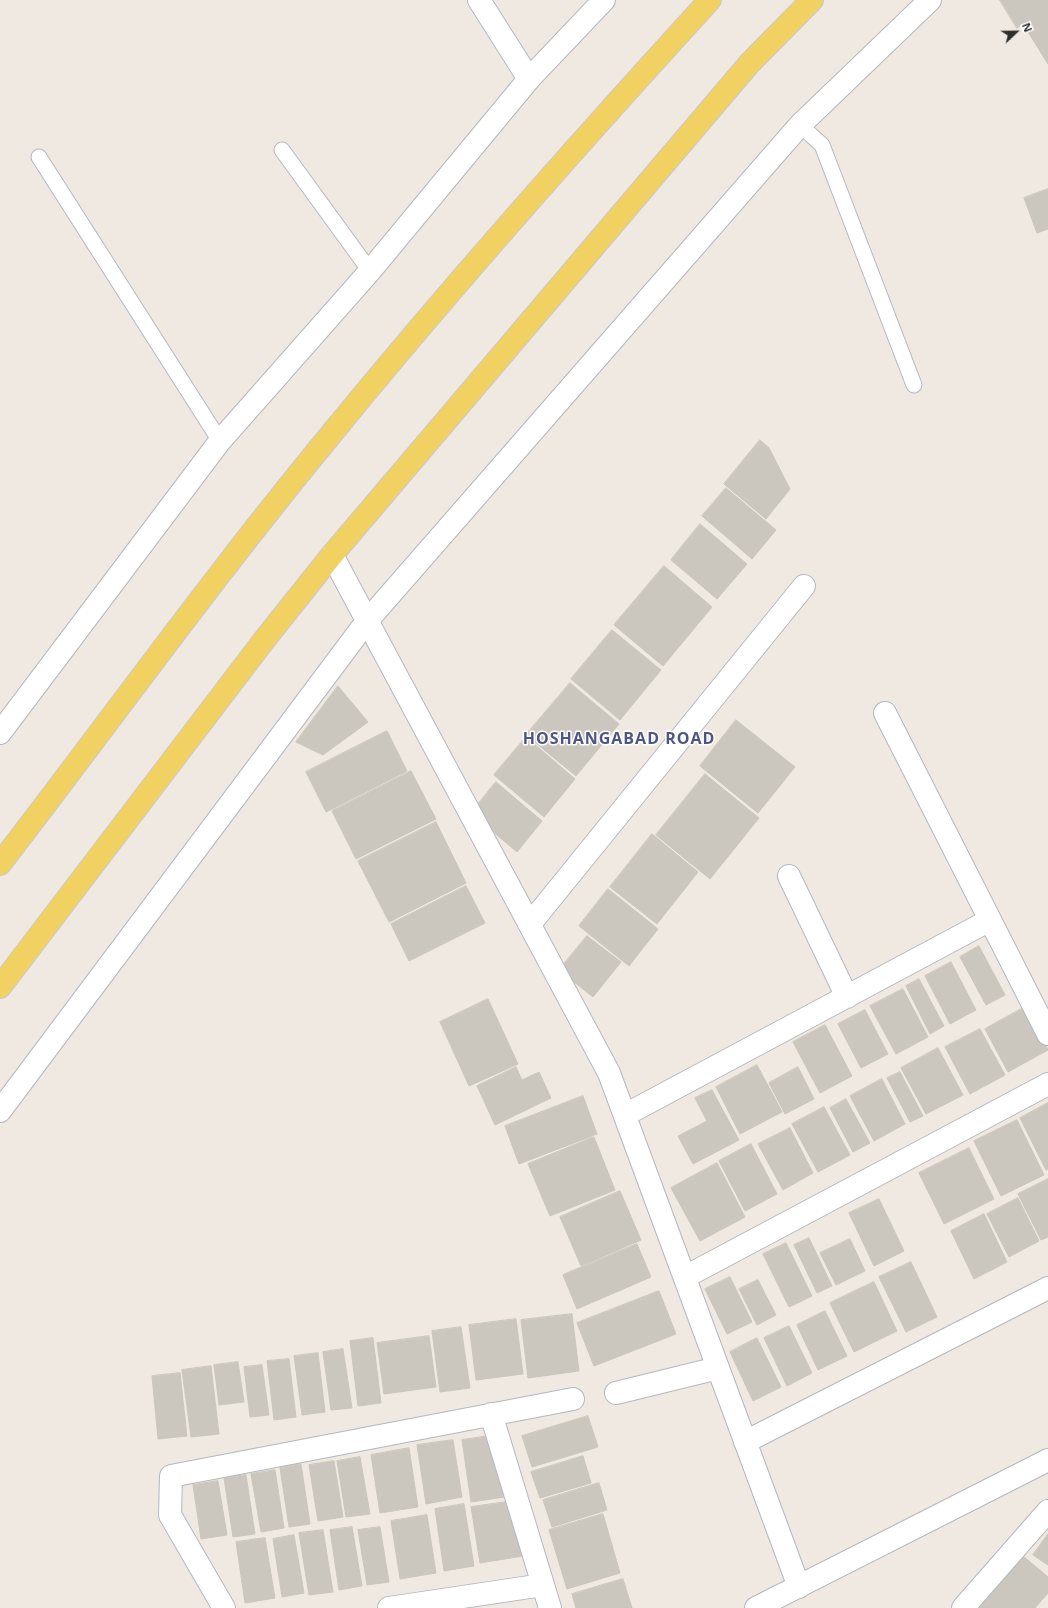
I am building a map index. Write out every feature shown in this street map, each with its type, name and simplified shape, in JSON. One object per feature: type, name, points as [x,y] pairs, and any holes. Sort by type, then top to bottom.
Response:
[{"type":"main road","points":[[0,864],[237,551],[332,432],[564,160],[710,0]]},
{"type":"main road","points":[[0,987],[265,639],[332,555],[748,64],[812,0]]},
{"type":"street","points":[[479,0],[529,79]]},
{"type":"street","points":[[0,733],[220,441],[370,271],[529,79],[604,0]]},
{"type":"street","points":[[0,1111],[367,621],[800,125],[930,0]]},
{"type":"street","points":[[332,555],[609,1073],[799,1587]]},
{"type":"street","points":[[530,924],[804,586]]},
{"type":"street","points":[[885,713],[1048,1034]]},
{"type":"street","points":[[789,876],[847,997]]},
{"type":"street","points":[[625,1115],[990,920]]},
{"type":"street","points":[[685,1277],[1048,1084]]},
{"type":"street","points":[[745,1442],[1048,1288]]},
{"type":"street","points":[[616,1393],[718,1368]]},
{"type":"street","points":[[224,1608],[170,1515],[171,1476],[573,1399]]},
{"type":"street","points":[[491,1414],[550,1608]]},
{"type":"street","points":[[756,1608],[1048,1460]]},
{"type":"street","points":[[963,1608],[1048,1511]]},
{"type":"street","points":[[389,1608],[504,1599],[543,1585]]},
{"type":"lane","points":[[800,125],[822,146],[914,385]]},
{"type":"lane","points":[[282,150],[370,271]]},
{"type":"lane","points":[[39,157],[220,441]]},
{"type":"building","points":[[1000,0],[1048,0],[1048,64],[1023,24],[1017,28]]},
{"type":"building","points":[[1048,189],[1048,229],[1037,233],[1024,198]]},
{"type":"building","points":[[760,440],[769,448],[790,489],[766,519],[724,484]]},
{"type":"building","points":[[726,488],[776,530],[752,559],[702,516]]},
{"type":"building","points":[[700,524],[747,564],[717,599],[671,560]]},
{"type":"building","points":[[664,566],[712,607],[663,666],[614,625]]},
{"type":"building","points":[[612,630],[661,670],[620,720],[571,679]]},
{"type":"building","points":[[570,683],[619,724],[576,776],[526,735]]},
{"type":"building","points":[[338,686],[368,722],[323,755],[296,742]]},
{"type":"building","points":[[736,720],[795,767],[758,813],[700,766]]},
{"type":"building","points":[[387,731],[407,771],[326,812],[306,772]]},
{"type":"building","points":[[526,737],[575,779],[544,817],[494,775]]},
{"type":"building","points":[[411,771],[436,819],[356,859],[332,811]]},
{"type":"building","points":[[705,774],[759,818],[710,879],[656,835]]},
{"type":"building","points":[[496,782],[542,821],[517,852],[471,813]]},
{"type":"building","points":[[436,822],[466,883],[389,922],[358,861]]},
{"type":"building","points":[[652,834],[698,872],[657,924],[610,887]]},
{"type":"building","points":[[466,886],[485,923],[409,961],[391,924]]},
{"type":"building","points":[[608,889],[658,929],[629,966],[579,926]]},
{"type":"building","points":[[587,936],[621,962],[593,997],[559,970]]},
{"type":"building","points":[[979,946],[1005,995],[986,1005],[960,957]]},
{"type":"building","points":[[951,962],[976,1010],[950,1024],[925,976]]},
{"type":"building","points":[[919,979],[944,1026],[930,1034],[906,986]]},
{"type":"building","points":[[903,989],[928,1037],[896,1054],[870,1006]]},
{"type":"building","points":[[488,999],[518,1064],[469,1086],[440,1022]]},
{"type":"building","points":[[1025,1007],[1048,1050],[1008,1072],[985,1029]]},
{"type":"building","points":[[865,1010],[888,1054],[861,1068],[838,1024]]},
{"type":"building","points":[[825,1025],[852,1076],[820,1093],[793,1042]]},
{"type":"building","points":[[980,1029],[1005,1075],[970,1094],[945,1047]]},
{"type":"building","points":[[938,1048],[963,1095],[926,1114],[901,1068]]},
{"type":"building","points":[[757,1065],[782,1112],[740,1134],[716,1087]]},
{"type":"building","points":[[516,1067],[522,1080],[539,1072],[551,1098],[495,1125],[477,1086]]},
{"type":"building","points":[[798,1067],[814,1099],[785,1114],[769,1083]]},
{"type":"building","points":[[900,1072],[923,1116],[910,1122],[887,1078]]},
{"type":"building","points":[[882,1079],[905,1124],[874,1141],[850,1096]]},
{"type":"building","points":[[712,1090],[739,1140],[693,1164],[678,1136],[707,1121],[695,1098]]},
{"type":"building","points":[[583,1096],[597,1134],[519,1164],[505,1126]]},
{"type":"building","points":[[846,1099],[870,1143],[853,1152],[830,1108]]},
{"type":"building","points":[[1048,1103],[1048,1169],[1046,1170],[1020,1118]]},
{"type":"building","points":[[824,1107],[850,1155],[818,1172],[792,1124]]},
{"type":"building","points":[[1017,1120],[1044,1175],[1001,1196],[974,1141]]},
{"type":"building","points":[[790,1128],[813,1173],[783,1190],[758,1144]]},
{"type":"building","points":[[594,1137],[615,1190],[550,1216],[528,1164]]},
{"type":"building","points":[[751,1144],[777,1194],[745,1211],[719,1161]]},
{"type":"building","points":[[969,1148],[994,1199],[944,1224],[919,1173]]},
{"type":"building","points":[[717,1163],[745,1217],[700,1241],[671,1188]]},
{"type":"building","points":[[1048,1179],[1048,1237],[1041,1240],[1018,1194]]},
{"type":"building","points":[[620,1191],[641,1240],[581,1266],[560,1217]]},
{"type":"building","points":[[1018,1198],[1039,1241],[1009,1257],[987,1214]]},
{"type":"building","points":[[879,1199],[904,1251],[874,1266],[849,1213]]},
{"type":"building","points":[[984,1214],[1007,1262],[974,1279],[951,1231]]},
{"type":"building","points":[[809,1238],[832,1286],[817,1293],[794,1245]]},
{"type":"building","points":[[850,1239],[865,1271],[836,1285],[820,1253]]},
{"type":"building","points":[[786,1243],[812,1296],[789,1307],[763,1254]]},
{"type":"building","points":[[637,1244],[651,1277],[577,1309],[563,1275]]},
{"type":"building","points":[[911,1262],[937,1317],[906,1332],[879,1277]]},
{"type":"building","points":[[730,1277],[752,1322],[727,1334],[705,1289]]},
{"type":"building","points":[[758,1280],[776,1315],[757,1325],[739,1289]]},
{"type":"building","points":[[874,1282],[897,1331],[854,1352],[830,1303]]},
{"type":"building","points":[[659,1291],[676,1334],[594,1366],[577,1323]]},
{"type":"building","points":[[825,1311],[847,1356],[818,1370],[797,1325]]},
{"type":"building","points":[[572,1314],[579,1371],[528,1378],[521,1320]]},
{"type":"building","points":[[516,1319],[523,1374],[476,1380],[469,1325]]},
{"type":"building","points":[[789,1326],[812,1373],[787,1386],[764,1338]]},
{"type":"building","points":[[461,1327],[470,1388],[440,1392],[432,1331]]},
{"type":"building","points":[[429,1336],[436,1387],[384,1394],[377,1343]]},
{"type":"building","points":[[373,1338],[381,1403],[358,1406],[350,1341]]},
{"type":"building","points":[[757,1338],[781,1387],[753,1401],[730,1352]]},
{"type":"building","points":[[343,1349],[352,1408],[331,1410],[323,1352]]},
{"type":"building","points":[[318,1353],[325,1412],[302,1415],[294,1356]]},
{"type":"building","points":[[289,1359],[296,1417],[274,1420],[267,1361]]},
{"type":"building","points":[[238,1362],[244,1402],[219,1405],[214,1365]]},
{"type":"building","points":[[262,1365],[269,1415],[250,1417],[244,1367]]},
{"type":"building","points":[[211,1366],[219,1434],[191,1437],[182,1370]]},
{"type":"building","points":[[180,1373],[187,1436],[158,1439],[152,1376]]},
{"type":"building","points":[[588,1416],[598,1447],[532,1467],[522,1436]]},
{"type":"building","points":[[496,1435],[505,1497],[471,1502],[462,1440]]},
{"type":"building","points":[[453,1440],[462,1497],[426,1504],[417,1445]]},
{"type":"building","points":[[409,1448],[418,1507],[380,1513],[371,1455]]},
{"type":"building","points":[[583,1456],[591,1483],[540,1498],[531,1472]]},
{"type":"building","points":[[360,1457],[370,1514],[346,1517],[337,1461]]},
{"type":"building","points":[[334,1461],[343,1517],[318,1521],[309,1465]]},
{"type":"building","points":[[301,1464],[310,1524],[289,1527],[280,1468]]},
{"type":"building","points":[[275,1470],[284,1528],[261,1532],[251,1474]]},
{"type":"building","points":[[246,1475],[255,1534],[233,1537],[224,1478]]},
{"type":"building","points":[[218,1481],[227,1535],[201,1539],[193,1485]]},
{"type":"building","points":[[599,1483],[607,1510],[552,1527],[543,1500]]},
{"type":"building","points":[[514,1501],[523,1556],[480,1563],[471,1507]]},
{"type":"building","points":[[464,1504],[474,1566],[444,1571],[435,1509]]},
{"type":"building","points":[[603,1514],[620,1573],[567,1589],[549,1530]]},
{"type":"building","points":[[427,1515],[436,1573],[400,1579],[391,1521]]},
{"type":"building","points":[[352,1527],[362,1586],[339,1590],[330,1530]]},
{"type":"building","points":[[380,1527],[389,1582],[367,1585],[358,1530]]},
{"type":"building","points":[[323,1530],[333,1592],[309,1595],[299,1533]]},
{"type":"building","points":[[1048,1534],[1048,1565],[1033,1555]]},
{"type":"building","points":[[294,1535],[304,1593],[282,1597],[273,1539]]},
{"type":"building","points":[[265,1538],[275,1598],[245,1603],[236,1542]]},
{"type":"building","points":[[1023,1556],[1048,1577],[1048,1593],[1035,1608],[979,1608]]},
{"type":"building","points":[[623,1579],[632,1608],[576,1608],[572,1594]]},
{"type":"district","name":"HOSHANGABAD ROAD","points":[[619,739]]}]
